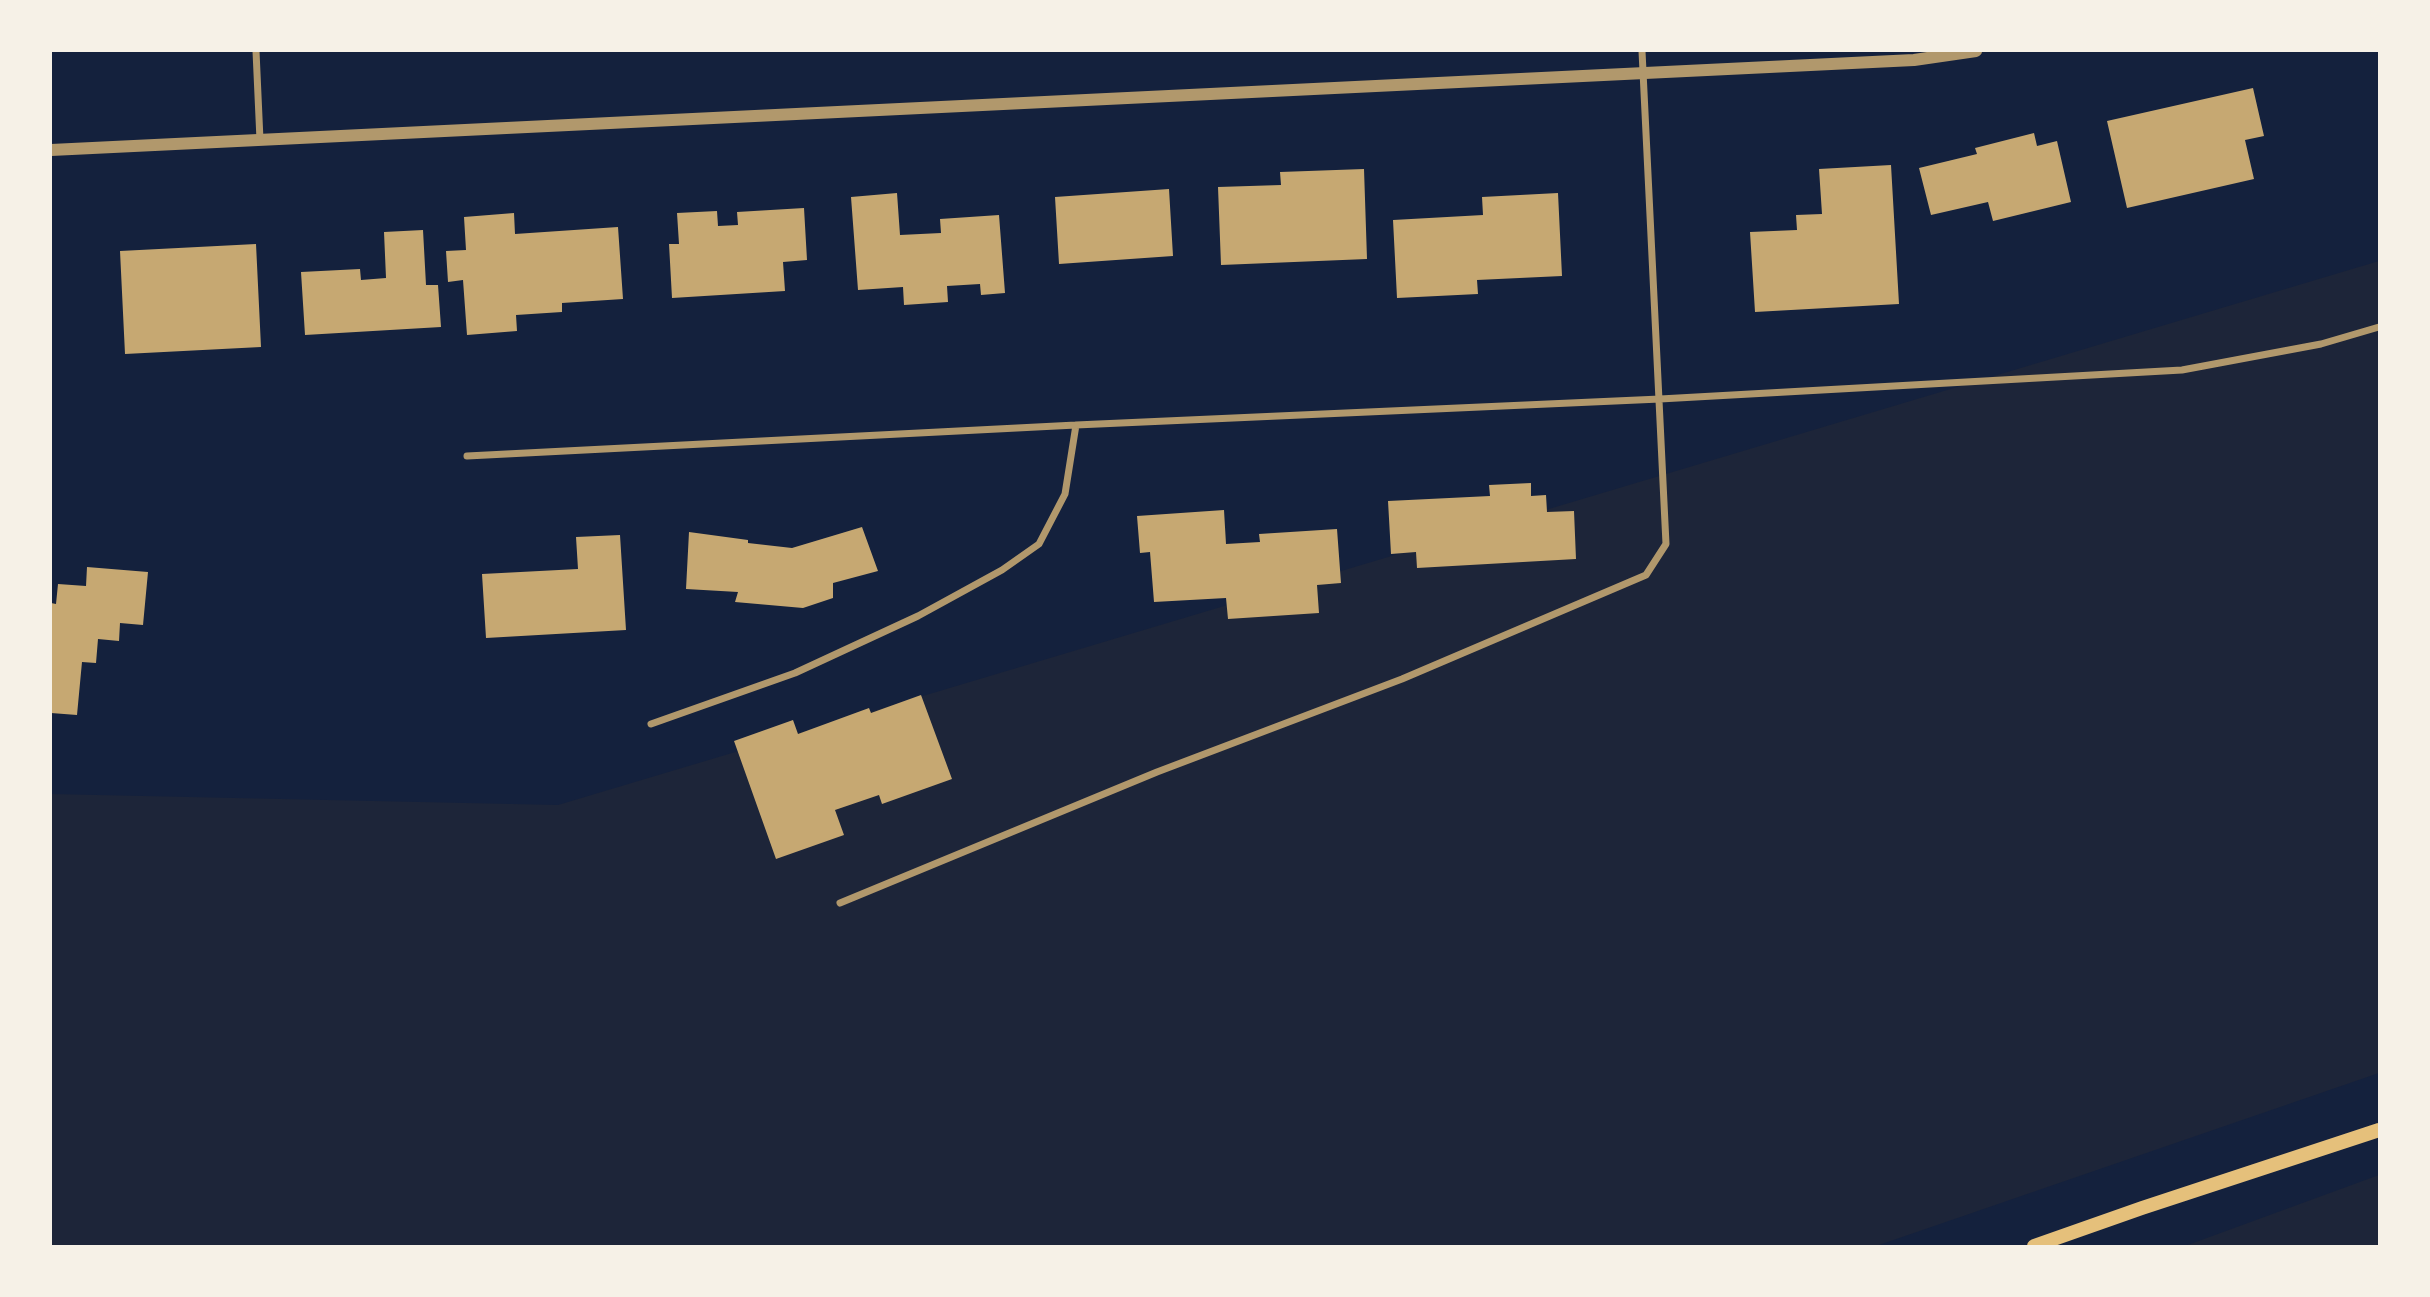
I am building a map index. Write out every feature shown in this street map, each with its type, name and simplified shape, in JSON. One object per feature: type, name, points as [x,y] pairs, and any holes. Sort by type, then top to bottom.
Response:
[{"type":"main road","points":[[2034,1246],[2379,1130]]},
{"type":"street","points":[[256,51],[260,140]]},
{"type":"street","points":[[840,902],[1157,772],[1402,679],[1646,575],[1665,544],[1642,51]]},
{"type":"street","points":[[51,150],[1643,74],[1914,60],[1976,51]]},
{"type":"street","points":[[467,456],[1660,399],[2182,370],[2321,344],[2379,327]]},
{"type":"street","points":[[651,724],[794,673],[918,616],[1002,570],[1039,544],[1065,494],[1076,425]]},
{"type":"shaded area","points":[[2379,261],[2379,1073],[1876,1246],[51,1246],[51,794],[558,805]]},
{"type":"shaded area","points":[[2379,1175],[2379,1246],[2185,1246]]},
{"type":"building","points":[[2253,88],[2264,136],[2245,140],[2254,179],[2127,208],[2107,121]]},
{"type":"building","points":[[2034,133],[2037,146],[2057,141],[2071,202],[1993,221],[1988,202],[1931,215],[1919,168],[1977,154],[1975,148]]},
{"type":"building","points":[[1891,165],[1899,304],[1755,312],[1750,232],[1797,230],[1796,215],[1822,214],[1819,169]]},
{"type":"building","points":[[1364,169],[1367,259],[1221,265],[1218,187],[1281,185],[1280,172]]},
{"type":"building","points":[[1169,189],[1173,256],[1059,264],[1055,197]]},
{"type":"building","points":[[897,193],[900,235],[941,233],[940,219],[999,215],[1005,293],[981,295],[980,284],[947,286],[948,302],[904,305],[903,287],[858,290],[851,197]]},
{"type":"building","points":[[1558,193],[1562,276],[1477,280],[1478,294],[1397,298],[1393,220],[1483,215],[1482,197]]},
{"type":"building","points":[[804,208],[807,260],[783,262],[785,291],[672,298],[669,244],[679,244],[677,213],[717,211],[718,226],[738,225],[737,212]]},
{"type":"building","points":[[514,213],[515,234],[618,227],[623,299],[562,303],[562,312],[516,315],[517,331],[467,335],[463,280],[448,282],[446,251],[466,250],[464,217]]},
{"type":"building","points":[[423,230],[426,285],[438,285],[441,327],[305,335],[301,272],[360,269],[361,280],[386,278],[384,232]]},
{"type":"building","points":[[256,244],[261,347],[125,354],[120,251]]},
{"type":"building","points":[[1531,483],[1531,496],[1546,495],[1547,512],[1574,511],[1576,559],[1417,568],[1416,552],[1391,554],[1388,501],[1490,496],[1489,485]]},
{"type":"building","points":[[1224,510],[1226,544],[1260,542],[1259,534],[1337,529],[1341,583],[1317,585],[1319,613],[1228,619],[1226,598],[1154,602],[1150,552],[1140,553],[1137,516]]},
{"type":"building","points":[[862,527],[878,571],[833,583],[833,598],[803,608],[735,602],[738,592],[686,589],[689,532],[792,548]]},
{"type":"building","points":[[620,535],[626,630],[486,638],[482,574],[578,569],[576,537]]},
{"type":"building","points":[[87,567],[148,572],[143,625],[120,623],[119,641],[98,639],[96,663],[82,662],[77,715],[51,713],[51,603],[56,604],[58,584],[86,586]]},
{"type":"building","points":[[921,695],[952,779],[882,804],[879,795],[835,810],[844,835],[776,859],[734,741],[793,720],[798,734],[869,708],[871,713]]}]
